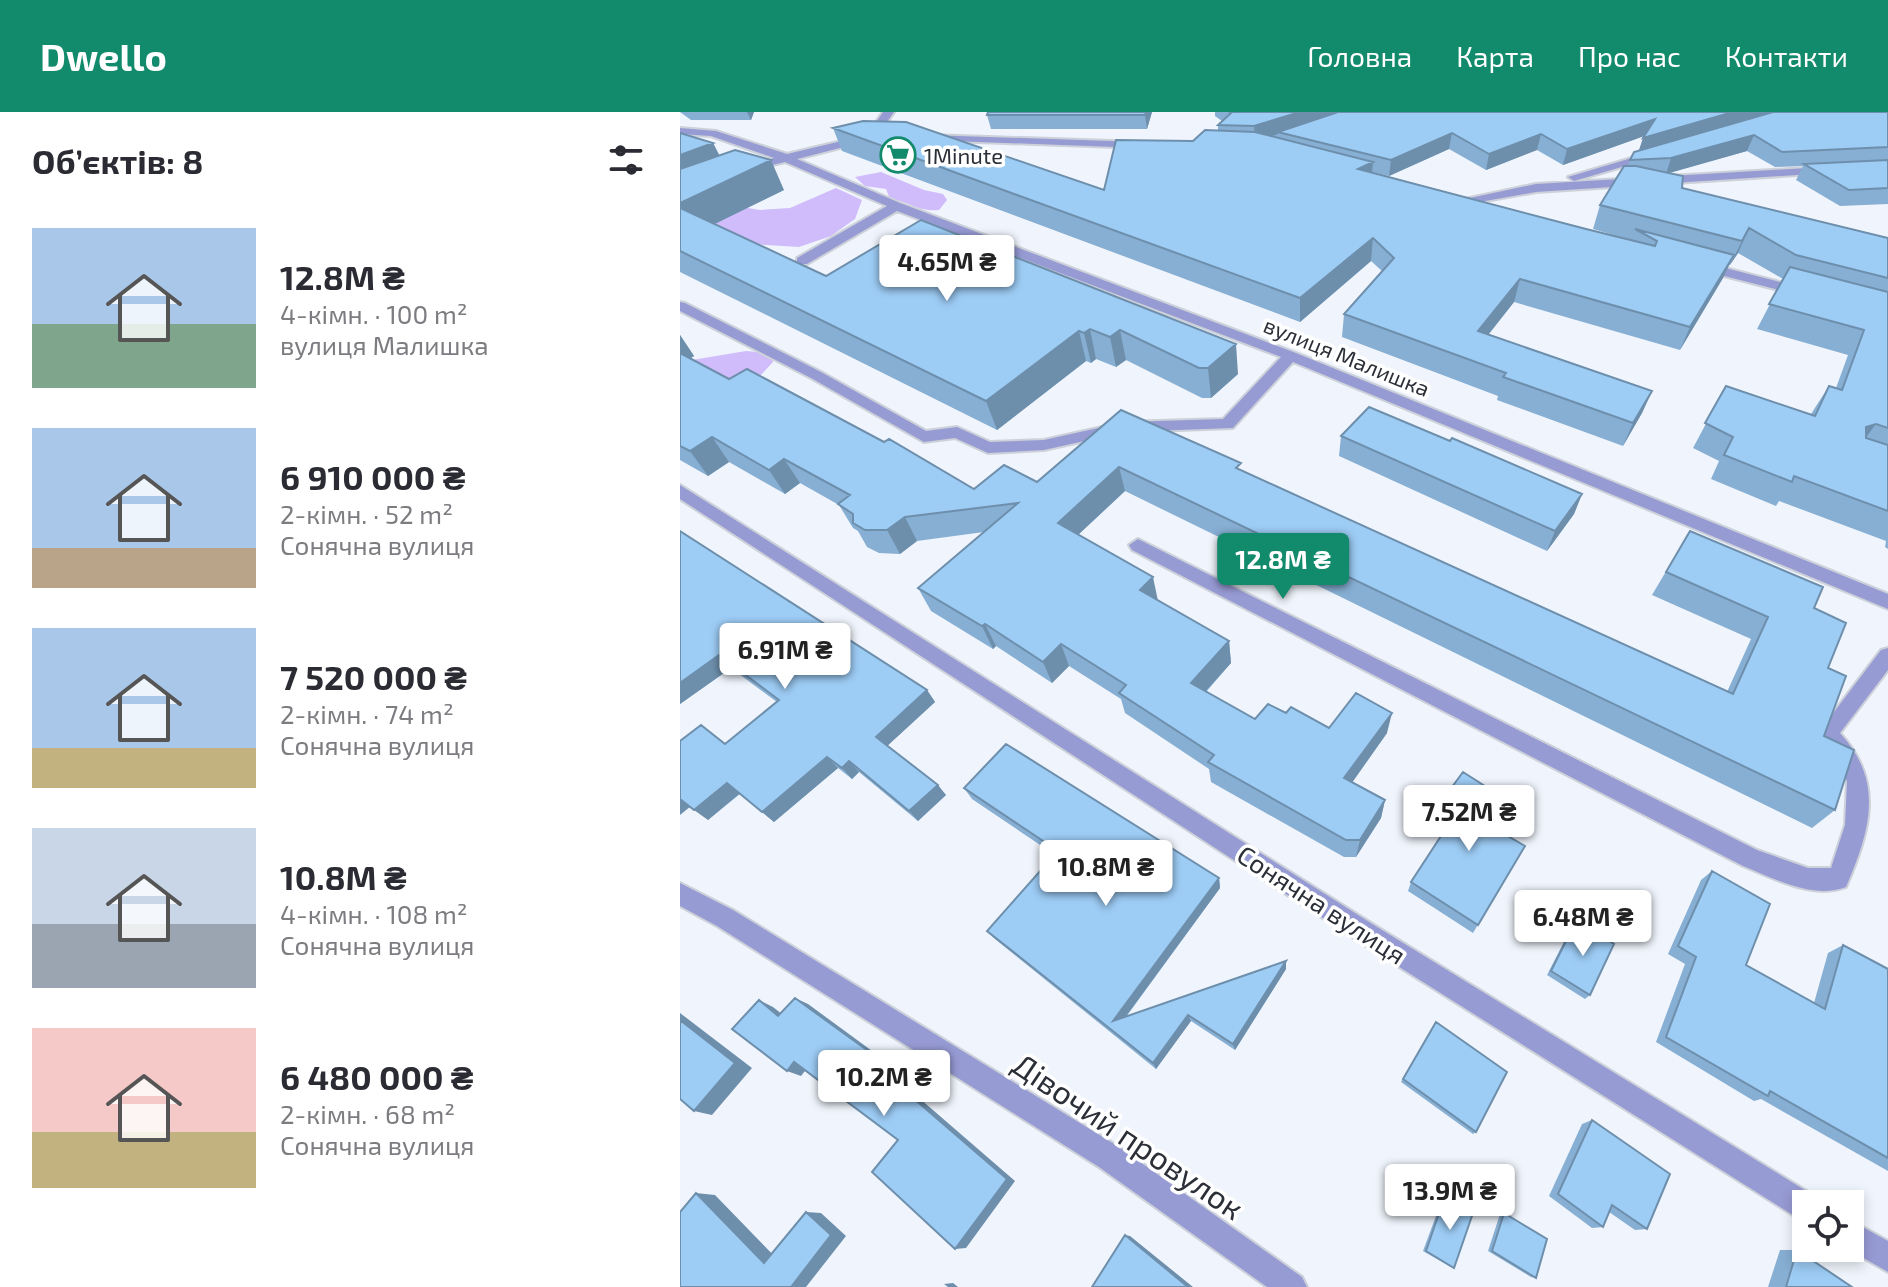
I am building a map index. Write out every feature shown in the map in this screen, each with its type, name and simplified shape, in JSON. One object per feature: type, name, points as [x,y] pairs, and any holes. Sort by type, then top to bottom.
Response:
[{"type":"street","points":[[871,137],[889,112]]},
{"type":"street","name":"вулиця Малишка","points":[[680,131],[712,133],[786,158],[896,206],[1291,356],[1888,602]]},
{"type":"street","points":[[737,175],[786,158],[871,137],[887,137]]},
{"type":"street","points":[[918,138],[1149,145]]},
{"type":"street","points":[[1457,202],[1536,188],[1669,150]]},
{"type":"street","points":[[1536,188],[1842,170]]},
{"type":"street","points":[[1441,198],[1487,210]]},
{"type":"street","points":[[802,261],[896,206]]},
{"type":"street","points":[[1688,262],[1826,298]]},
{"type":"street","points":[[680,306],[816,375],[924,437],[957,432],[988,448],[1044,445],[1125,427],[1227,424],[1291,356]]},
{"type":"street","name":"Сонячна вулиця","points":[[680,491],[1366,933],[1792,1198]]},
{"type":"street","points":[[1138,545],[1751,859],[1808,879],[1838,879],[1850,851],[1859,807],[1854,767],[1828,733],[1888,656]]},
{"type":"street","name":"Дівочий провулок","points":[[680,894],[725,918],[1109,1157],[1292,1287]]},
{"type":"street","points":[[1864,1243],[1888,1258]]},
{"type":"shaded area","points":[[881,172],[924,190],[943,194],[947,200],[939,210],[924,209],[890,199],[886,189],[865,186],[855,177]]},
{"type":"shaded area","points":[[836,188],[862,200],[855,219],[831,236],[799,247],[734,243],[680,197],[760,210],[790,208]]},
{"type":"shaded area","points":[[746,351],[770,353],[773,362],[760,376],[739,388],[680,362]]},
{"type":"building","points":[[988,112],[1146,112],[1145,115],[987,115]]},
{"type":"building","points":[[1229,112],[1300,112],[1254,126],[1218,125]]},
{"type":"building","points":[[1338,112],[1733,112],[1643,138],[1655,119],[1567,149],[1541,134],[1489,154],[1452,133],[1391,160],[1278,132]]},
{"type":"building","points":[[1773,112],[1888,112],[1888,147],[1782,152],[1754,135],[1671,158],[1630,160],[1634,152]]},
{"type":"building","points":[[863,121],[906,122],[1104,190],[1116,140],[1193,141],[1205,130],[1255,132],[1373,162],[1358,169],[1586,229],[1655,246],[1657,241],[1635,229],[1734,255],[1690,327],[1520,279],[1478,331],[1652,391],[1633,423],[1503,377],[1506,373],[1344,314],[1394,258],[1373,238],[1300,298],[833,128]]},
{"type":"building","points":[[680,133],[713,143],[680,155]]},
{"type":"building","points":[[735,150],[771,160],[680,203],[680,169]]},
{"type":"building","points":[[1888,160],[1888,188],[1849,190],[1804,164]]},
{"type":"building","points":[[1624,166],[1683,176],[1682,188],[1888,238],[1888,278],[1796,255],[1749,228],[1742,241],[1600,205]]},
{"type":"building","points":[[680,208],[826,276],[921,220],[1236,344],[1208,368],[1199,368],[1120,330],[1110,337],[1090,329],[1084,333],[1079,331],[986,401],[680,251]]},
{"type":"building","points":[[1790,267],[1888,292],[1888,428],[1876,424],[1866,427],[1866,438],[1888,445],[1888,511],[1794,476],[1792,482],[1724,455],[1733,437],[1705,423],[1726,386],[1815,416],[1829,386],[1842,390],[1864,330],[1769,304]]},
{"type":"building","points":[[680,353],[729,379],[747,369],[884,442],[889,439],[974,489],[1004,465],[1037,482],[1121,410],[1241,463],[1236,468],[1733,694],[1768,617],[1666,572],[1690,531],[1823,587],[1814,608],[1846,623],[1828,668],[1846,676],[1824,736],[1854,750],[1835,810],[1119,467],[1058,523],[1153,577],[1140,590],[1229,641],[1191,683],[1255,719],[1268,704],[1286,713],[1291,707],[1329,728],[1356,693],[1392,713],[1344,778],[1385,800],[1360,840],[1346,840],[1208,762],[1214,755],[1119,693],[1126,685],[1061,644],[1043,662],[985,624],[982,626],[918,588],[1018,503],[905,517],[887,530],[865,530],[853,523],[853,514],[838,504],[850,495],[784,459],[769,470],[712,437],[690,451],[680,446]]},
{"type":"building","points":[[1369,407],[1450,441],[1452,438],[1582,494],[1555,531],[1341,436]]},
{"type":"building","points":[[680,531],[927,690],[876,737],[938,785],[909,811],[849,761],[842,768],[827,757],[762,812],[727,783],[694,810],[680,799],[680,741],[701,725],[725,744],[779,700],[719,655],[680,683]]},
{"type":"building","points":[[1006,744],[1219,878],[1113,1021],[1286,961],[1233,1044],[1188,1015],[1153,1063],[987,931],[1058,851],[964,788]]},
{"type":"building","points":[[1463,772],[1502,797],[1484,822],[1525,846],[1478,925],[1411,882],[1454,816],[1438,806]]},
{"type":"building","points":[[1712,871],[1770,904],[1746,965],[1825,1009],[1843,945],[1888,969],[1888,1158],[1770,1091],[1768,1096],[1666,1037],[1696,957],[1678,946]]},
{"type":"building","points":[[1576,921],[1614,944],[1590,995],[1551,971]]},
{"type":"building","points":[[795,998],[882,1061],[877,1067],[1007,1179],[955,1249],[872,1172],[898,1140],[794,1062],[787,1071],[732,1029],[759,1000],[778,1016]]},
{"type":"building","points":[[680,1020],[735,1063],[694,1111],[680,1099]]},
{"type":"building","points":[[1436,1022],[1507,1072],[1476,1132],[1403,1079]]},
{"type":"building","points":[[1592,1120],[1670,1174],[1647,1229],[1612,1205],[1603,1227],[1558,1194]]},
{"type":"building","points":[[696,1193],[764,1263],[806,1212],[831,1235],[791,1287],[680,1287],[680,1212]]},
{"type":"building","points":[[1445,1196],[1473,1213],[1454,1268],[1426,1251]]},
{"type":"building","points":[[1504,1213],[1547,1239],[1536,1278],[1492,1251]]},
{"type":"building","points":[[1125,1235],[1188,1287],[1092,1287]]},
{"type":"building","points":[[1793,1262],[1815,1262],[1852,1287],[1786,1287]]},
{"type":"place","name":"1Minute","points":[[898,155]]}]
